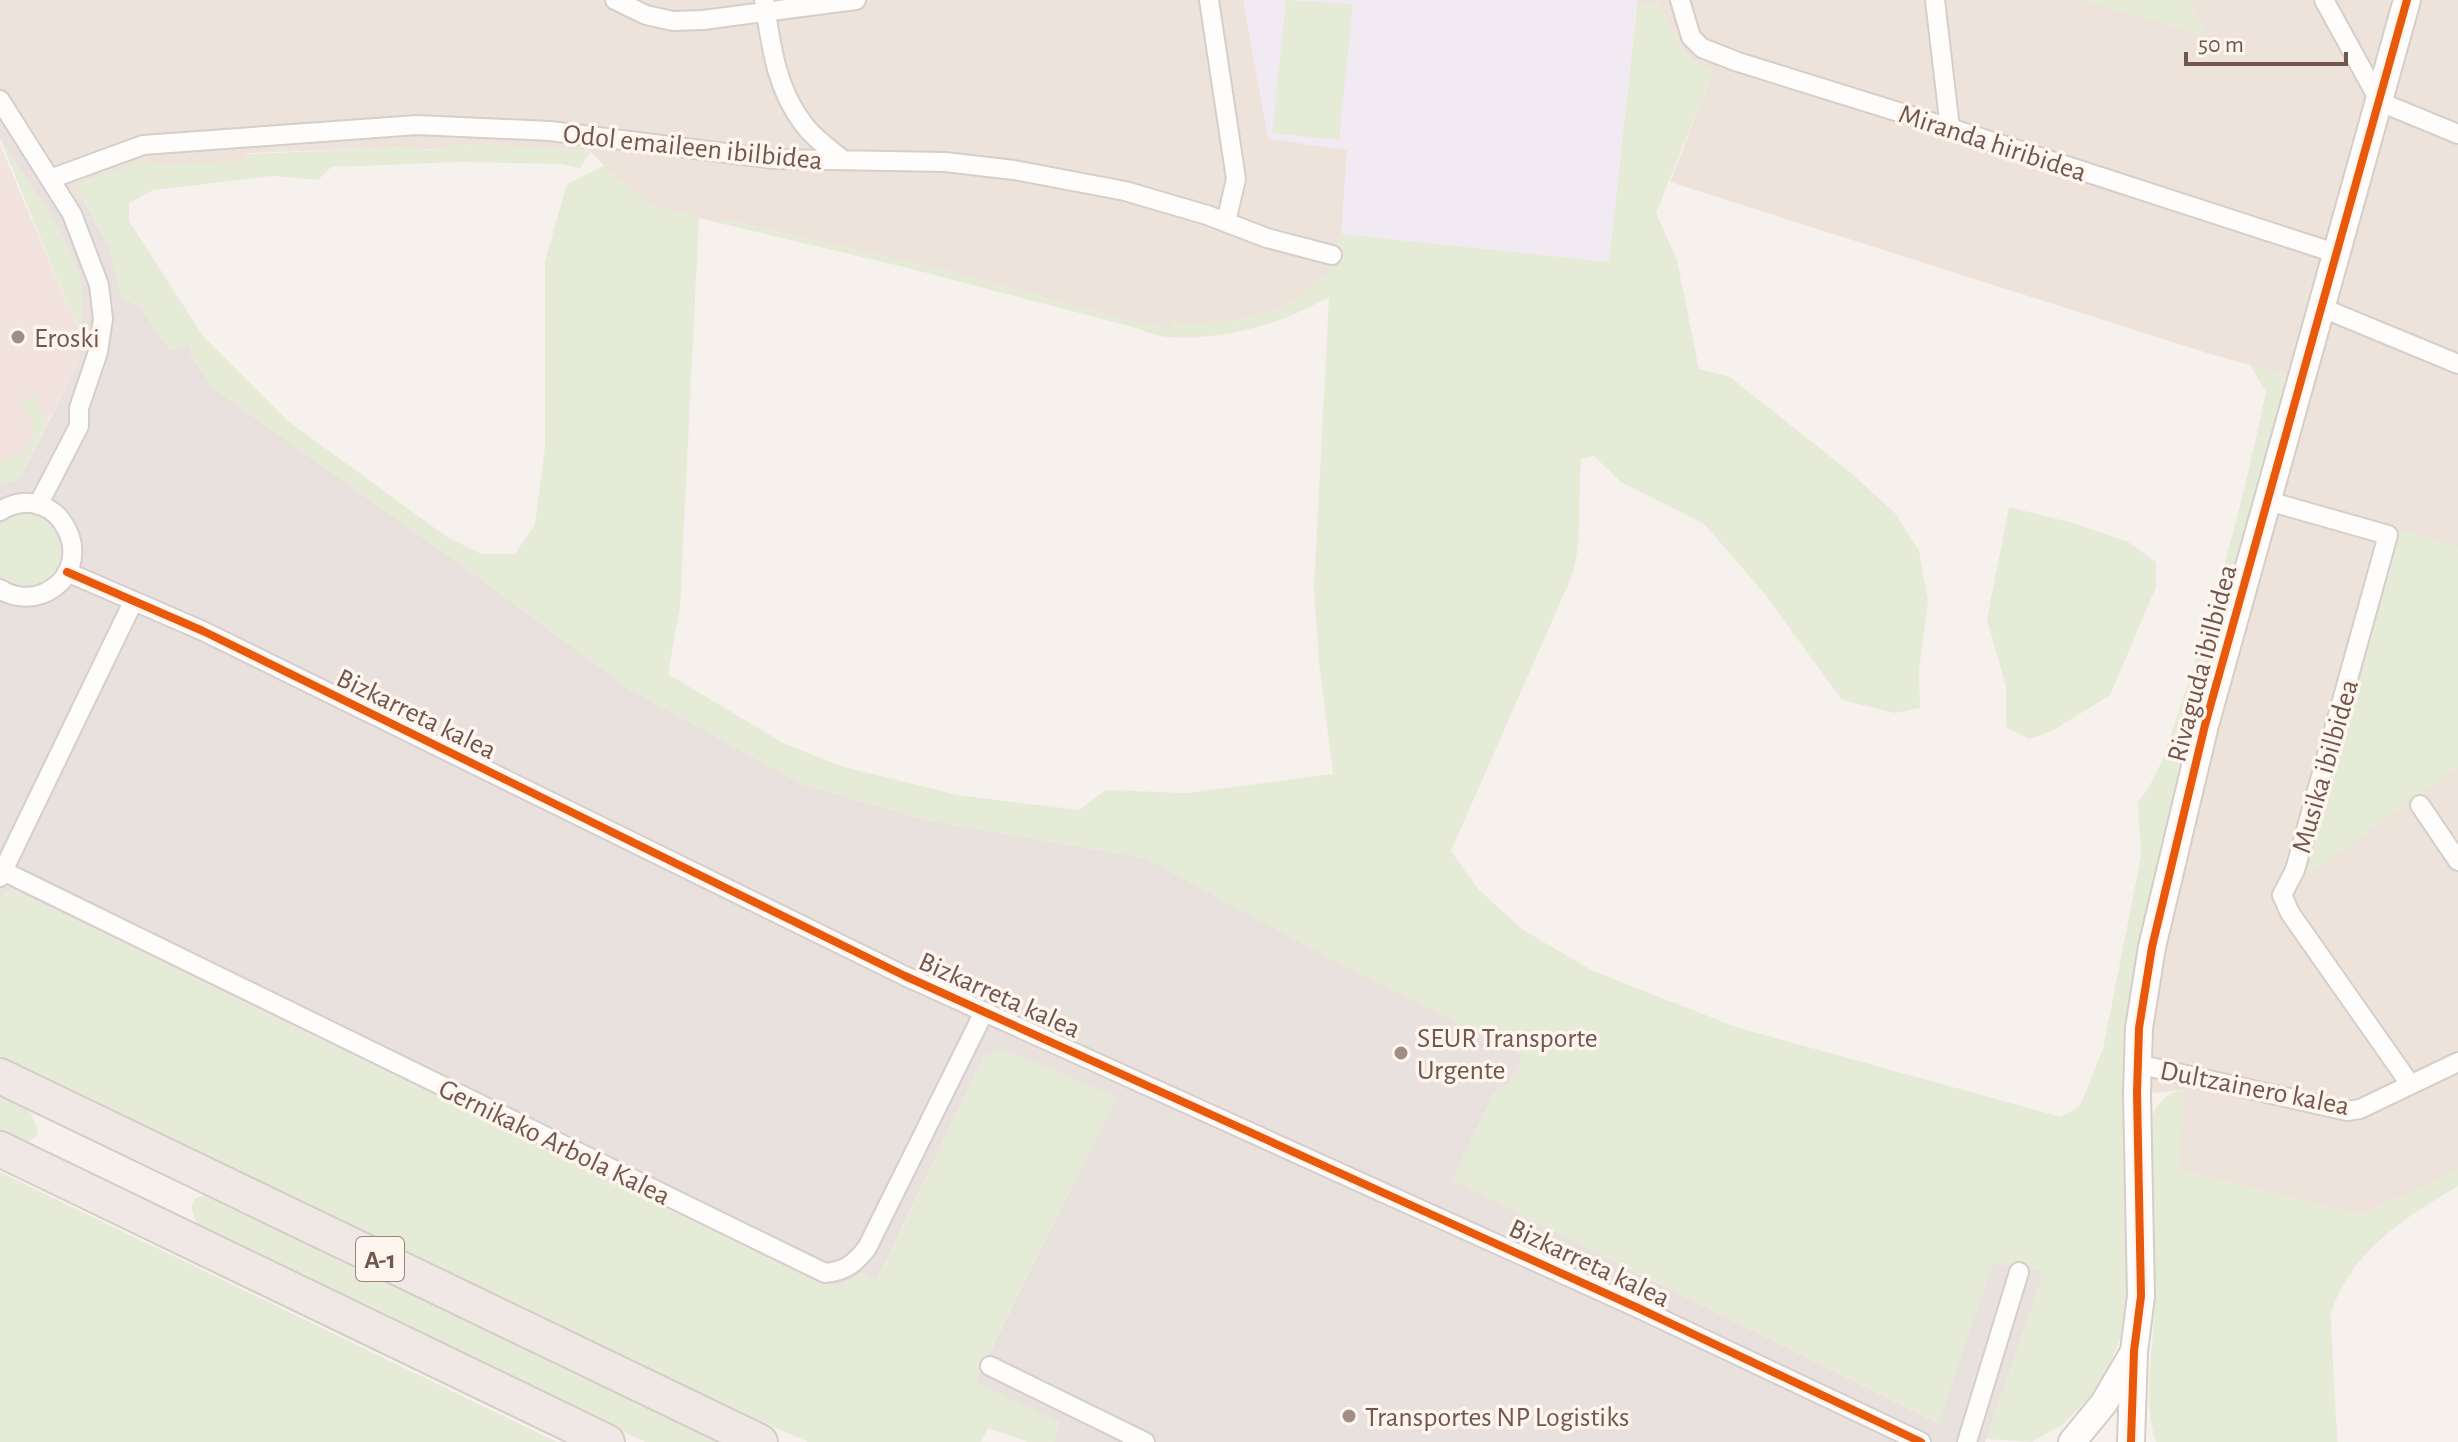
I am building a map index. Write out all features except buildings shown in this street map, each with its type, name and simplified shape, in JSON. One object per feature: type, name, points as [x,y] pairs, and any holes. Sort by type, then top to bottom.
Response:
[{"type":"highway","name":"A-1","points":[[0,1076],[760,1442]]},
{"type":"highway","name":"A-1","points":[[0,1149],[607,1442]]},
{"type":"street","points":[[615,0],[646,15],[673,21],[703,20],[765,6],[856,0]]},
{"type":"street","points":[[1209,0],[1236,179],[1226,222]]},
{"type":"street","name":"Miranda hiribidea","points":[[1680,0],[1691,37],[1702,48],[1738,62],[2335,253]]},
{"type":"street","points":[[1935,0],[1950,128]]},
{"type":"street","points":[[2324,0],[2380,102],[2458,134]]},
{"type":"street","name":"Rivaguda ibilbidea","points":[[2131,1442],[2134,1351],[2141,1296],[2137,1064],[2139,1028],[2152,947],[2205,725],[2407,0]]},
{"type":"street","points":[[765,6],[774,60],[791,106],[806,128],[843,160]]},
{"type":"street","points":[[0,100],[72,214],[91,256],[99,285],[103,319],[98,352],[79,408],[79,426],[38,505]]},
{"type":"street","name":"Odol emaileen ibilbidea","points":[[50,179],[143,145],[417,125],[550,131],[774,159],[945,162],[1014,170],[1125,191],[1267,238],[1332,255]]},
{"type":"street","points":[[2320,307],[2458,364]]},
{"type":"street","name":"Musika ibilbidea","points":[[2268,501],[2388,535],[2295,870],[2282,895],[2290,913],[2410,1084]]},
{"type":"street","points":[[0,511],[14,504],[38,505],[59,516],[69,530],[73,546],[67,572],[53,589],[22,597],[0,589]]},
{"type":"street","name":"Bizkarreta kalea","points":[[67,572],[203,631],[905,976],[1638,1308],[1921,1442]]},
{"type":"street","points":[[1,874],[133,602]]},
{"type":"street","points":[[2420,805],[2458,861]]},
{"type":"street","name":"Gernikako Arbola Kalea","points":[[1,874],[825,1273],[842,1272],[867,1248],[984,1012]]},
{"type":"street","name":"Dultzainero kalea","points":[[2137,1064],[2347,1111],[2360,1109],[2458,1062]]},
{"type":"street","points":[[1967,1442],[2019,1272]]},
{"type":"street","points":[[2072,1442],[2104,1403],[2134,1351]]},
{"type":"street","points":[[990,1366],[1145,1442]]},
{"type":"shaded area","points":[[0,0],[2458,0],[2458,1169],[2363,1215],[2179,1170],[2184,1090],[2125,1095],[2128,1010],[2146,908],[2292,377],[2207,353],[1670,182],[1713,72],[1686,56],[1658,3],[1637,4],[1326,276],[1284,307],[1241,320],[1184,325],[1172,329],[1130,321],[948,271],[721,219],[719,223],[649,205],[590,151],[461,144],[415,150],[408,147],[248,153],[242,162],[157,165],[142,161],[78,189],[83,199],[74,201],[21,114],[0,126]]},
{"type":"shaded area","points":[[1243,0],[1637,0],[1609,262],[1341,234],[1347,150],[1268,139]]},
{"type":"shaded area","points":[[20,114],[74,200],[83,199],[110,249],[121,296],[142,309],[170,350],[189,345],[190,353],[213,388],[629,689],[804,785],[931,821],[1144,858],[1523,1055],[1510,1083],[1495,1092],[1452,1180],[1938,1423],[1993,1262],[2039,1270],[2042,1279],[1985,1442],[1054,1442],[1060,1423],[975,1382],[1116,1098],[984,1056],[876,1282],[862,1273],[841,1286],[822,1284],[12,889],[5,893],[0,902],[0,486],[20,478],[78,362],[82,339],[76,265],[0,139],[0,126]]},
{"type":"shaded area","points":[[0,144],[82,339],[78,362],[47,423],[0,486]]},
{"type":"green space","points":[[1286,0],[1353,4],[1339,140],[1272,133]]},
{"type":"green space","points":[[2082,0],[2189,0],[2209,41],[2187,31]]},
{"type":"green space","points":[[1658,3],[1686,56],[1713,72],[1656,213],[1677,260],[1699,369],[1730,377],[1852,474],[1895,513],[1919,551],[1928,601],[1919,671],[1920,708],[1895,713],[1842,700],[1764,593],[1704,524],[1621,482],[1594,456],[1581,459],[1578,547],[1570,580],[1451,851],[1478,889],[1523,930],[1593,971],[1736,1027],[2061,1117],[2080,1106],[2103,1049],[2141,856],[2138,802],[2159,767],[2195,663],[2229,548],[2258,431],[2266,392],[2250,365],[2292,377],[2146,908],[2128,1010],[2125,1095],[2129,1282],[2124,1330],[2099,1388],[2062,1425],[2032,1442],[1986,1439],[2042,1280],[2038,1270],[1993,1263],[1939,1423],[1452,1180],[1495,1092],[1510,1083],[1523,1055],[1323,955],[1144,858],[931,821],[804,785],[629,689],[213,388],[190,353],[189,345],[171,351],[142,309],[121,296],[110,249],[78,189],[84,181],[142,161],[157,165],[242,162],[247,154],[408,147],[428,150],[461,144],[591,151],[580,168],[562,164],[461,162],[331,167],[318,180],[273,176],[153,190],[129,203],[129,221],[203,336],[288,421],[447,537],[481,554],[515,554],[535,524],[545,448],[545,261],[567,184],[604,166],[649,205],[699,217],[680,607],[668,674],[785,744],[840,766],[957,795],[1079,810],[1106,790],[1186,793],[1333,774],[1319,662],[1314,587],[1329,298],[1283,319],[1250,329],[1191,338],[1155,335],[908,268],[719,223],[720,219],[948,271],[1130,321],[1172,329],[1174,321],[1184,325],[1241,320],[1284,307],[1326,276],[1341,234],[1609,262],[1637,4]]},
{"type":"green space","points":[[0,139],[52,216],[76,264],[82,292],[82,339]]},
{"type":"green space","points":[[36,394],[47,423],[20,478],[0,486],[0,461],[24,451],[34,430],[22,401]]},
{"type":"green space","points":[[2009,507],[2073,523],[2128,542],[2156,562],[2156,587],[2110,695],[2052,731],[2029,739],[2006,727],[2006,687],[1987,619]]},
{"type":"green space","points":[[31,512],[51,522],[61,536],[64,552],[59,567],[49,580],[35,587],[18,586],[0,575],[0,525],[19,513]]},
{"type":"green space","points":[[2400,530],[2458,546],[2458,767],[2306,876]]},
{"type":"green space","points":[[12,889],[822,1284],[840,1286],[862,1273],[877,1281],[984,1056],[1001,1048],[1117,1097],[975,1381],[1060,1423],[1054,1442],[1028,1442],[988,1428],[981,1442],[808,1442],[714,1400],[0,1056],[0,902],[5,893]]},
{"type":"green space","points":[[2185,1090],[2179,1170],[2363,1215],[2458,1169],[2458,1186],[2420,1209],[2385,1236],[2354,1268],[2342,1286],[2331,1314],[2338,1442],[2156,1442],[2149,1394],[2155,1264],[2152,1115],[2166,1098],[2174,1092]]},
{"type":"green space","points":[[0,1092],[26,1107],[38,1135],[26,1143],[0,1131]]},
{"type":"green space","points":[[0,1172],[557,1442],[0,1442]]},
{"type":"green space","points":[[207,1194],[723,1442],[645,1442],[256,1256],[198,1227],[191,1207],[195,1199]]},
{"type":"cycle path","points":[[2131,1442],[2134,1351],[2141,1296],[2137,1093],[2139,1028],[2152,947],[2205,725],[2407,0]]},
{"type":"cycle path","points":[[67,572],[203,631],[905,976],[1638,1308],[1921,1442]]},
{"type":"place","name":"Eroski","points":[[18,337]]},
{"type":"place","name":"SEUR Transporte Urgente","points":[[1401,1053]]},
{"type":"place","name":"Transportes NP Logistiks","points":[[1349,1416]]}]
